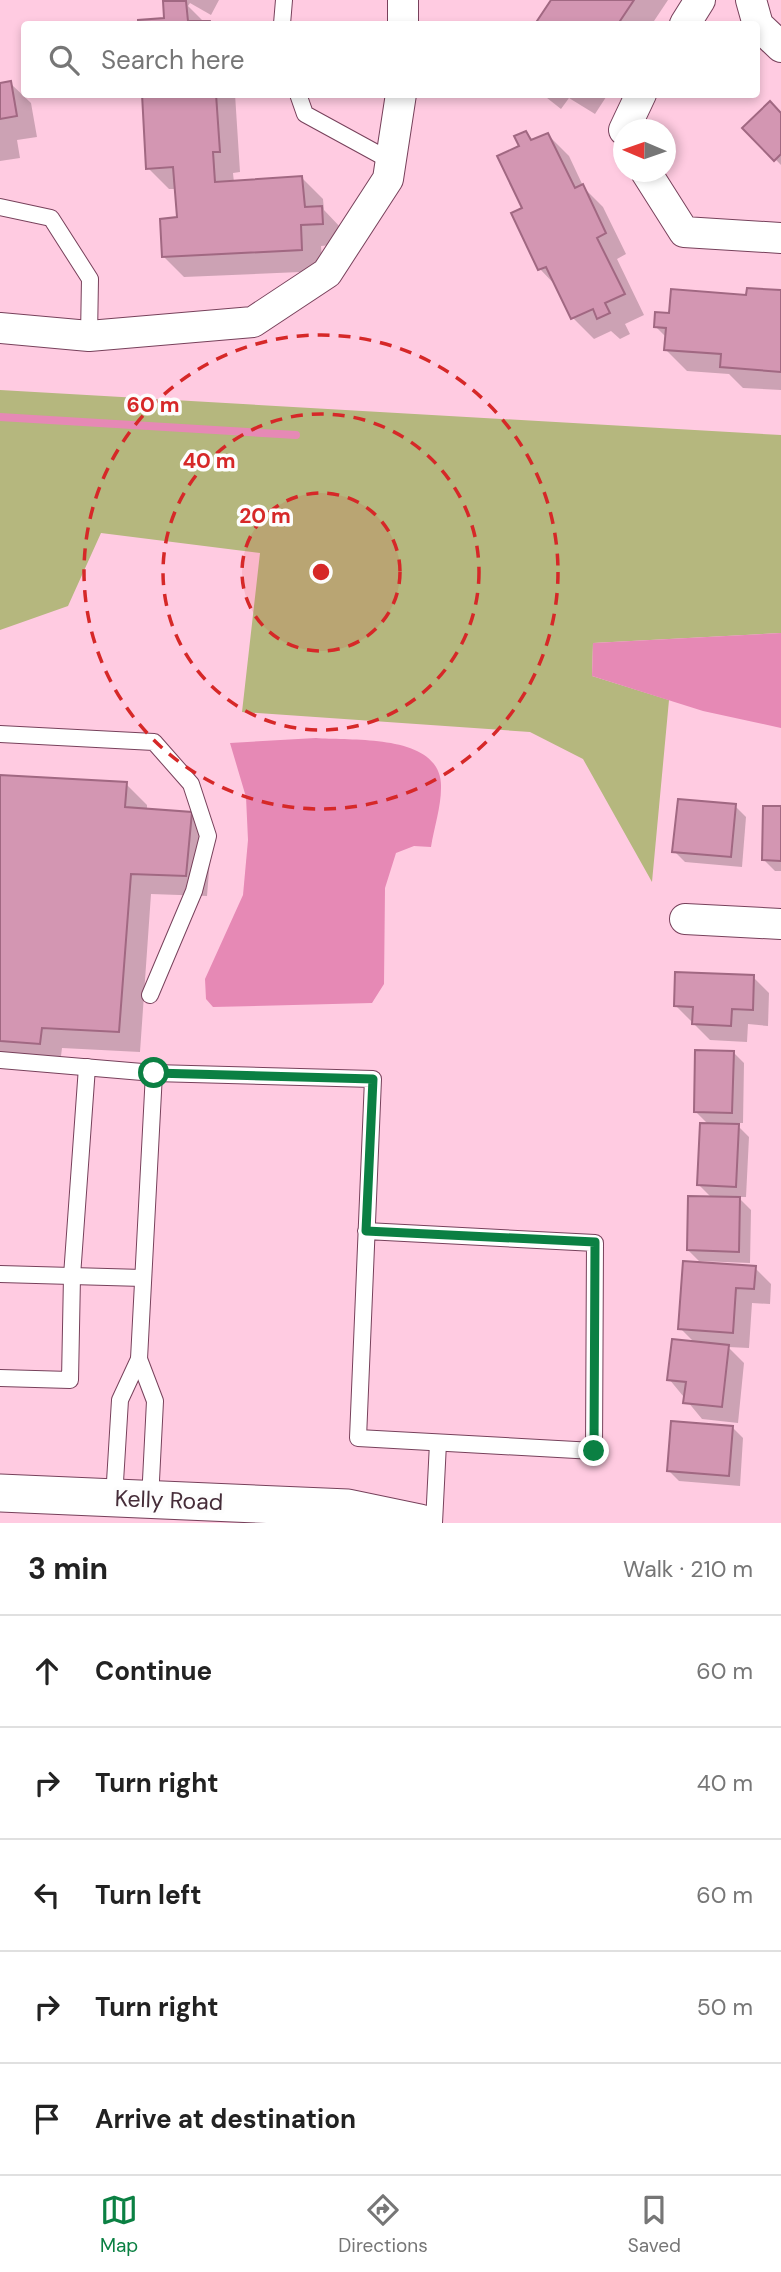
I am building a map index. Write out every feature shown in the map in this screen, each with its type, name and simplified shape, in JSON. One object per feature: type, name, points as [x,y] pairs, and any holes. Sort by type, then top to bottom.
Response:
[{"type":"street","points":[[403,0],[403,21]]},
{"type":"street","points":[[687,21],[700,0]]},
{"type":"street","points":[[751,0],[757,21]]},
{"type":"street","points":[[760,27],[781,47]]},
{"type":"street","points":[[0,328],[89,336],[253,322],[327,273],[388,179],[400,98]]},
{"type":"street","points":[[630,119],[639,98]]},
{"type":"street","points":[[652,182],[684,232],[781,238]]},
{"type":"street","points":[[685,919],[781,924]]},
{"type":"street","name":"Kelly Road","points":[[0,1493],[113,1511],[348,1508],[419,1523]]},
{"type":"lane","points":[[282,21],[284,0]]},
{"type":"lane","points":[[299,98],[305,114],[391,161]]},
{"type":"lane","points":[[0,207],[51,218],[90,279],[89,336]]},
{"type":"lane","points":[[0,734],[154,742],[191,783],[208,836],[194,891],[150,995]]},
{"type":"lane","points":[[0,1060],[154,1073],[373,1079],[366,1231],[358,1438],[594,1451],[595,1242],[366,1231]]},
{"type":"lane","points":[[0,1378],[70,1380],[72,1276],[87,1068]]},
{"type":"lane","points":[[113,1511],[120,1400],[139,1359],[154,1073]]},
{"type":"lane","points":[[0,1274],[143,1278]]},
{"type":"lane","points":[[139,1359],[155,1401],[149,1511]]},
{"type":"lane","points":[[434,1523],[438,1443]]},
{"type":"green space","points":[[0,390],[781,435],[781,633],[593,643],[592,676],[669,700],[652,882],[583,759],[530,732],[242,712],[260,553],[101,533],[68,606],[0,630]]},
{"type":"shaded area","points":[[781,633],[781,728],[703,711],[592,676],[593,643]]},
{"type":"shaded area","points":[[316,738],[393,744],[428,757],[438,770],[441,795],[431,847],[414,846],[396,853],[385,888],[384,984],[372,1003],[213,1007],[206,999],[205,979],[243,895],[248,840],[246,797],[230,743]]},
{"type":"building","points":[[551,0],[634,0],[620,21],[537,21]]},
{"type":"building","points":[[163,1],[186,1],[188,21],[138,21],[164,18]]},
{"type":"building","points":[[11,81],[17,116],[0,119],[0,83]]},
{"type":"building","points":[[142,98],[216,98],[220,152],[213,152],[215,182],[302,176],[305,207],[322,206],[323,224],[301,225],[302,250],[162,257],[160,219],[177,217],[173,167],[146,169]]},
{"type":"building","points":[[770,101],[781,113],[781,154],[774,161],[742,128]]},
{"type":"building","points":[[526,131],[531,140],[548,133],[575,188],[583,184],[606,233],[597,238],[625,294],[605,303],[610,313],[597,319],[593,309],[571,319],[546,267],[538,270],[511,213],[522,208],[497,156],[519,146],[514,136]]},
{"type":"building","points":[[747,288],[781,290],[781,372],[720,367],[721,354],[664,350],[666,328],[654,327],[655,312],[669,313],[671,289],[746,295]]},
{"type":"building","points":[[0,775],[127,782],[125,807],[192,812],[186,876],[131,874],[119,1032],[42,1028],[40,1044],[0,1041]]},
{"type":"building","points":[[678,799],[736,804],[731,857],[672,852]]},
{"type":"building","points":[[763,806],[781,806],[781,861],[762,860]]},
{"type":"building","points":[[675,972],[754,975],[753,1010],[732,1009],[731,1026],[692,1024],[693,1007],[674,1006]]},
{"type":"building","points":[[695,1050],[734,1051],[732,1113],[694,1112]]},
{"type":"building","points":[[700,1123],[739,1124],[736,1187],[697,1185]]},
{"type":"building","points":[[688,1196],[740,1197],[739,1252],[687,1250]]},
{"type":"building","points":[[683,1261],[756,1266],[754,1289],[736,1288],[733,1333],[678,1329]]},
{"type":"building","points":[[672,1339],[729,1345],[722,1407],[683,1403],[686,1382],[667,1380]]},
{"type":"building","points":[[671,1421],[733,1426],[729,1476],[667,1471]]},
{"type":"waterway","points":[[0,417],[296,435]]},
{"type":"route","points":[[154,1073],[373,1079],[366,1231],[595,1242],[594,1451]]}]
